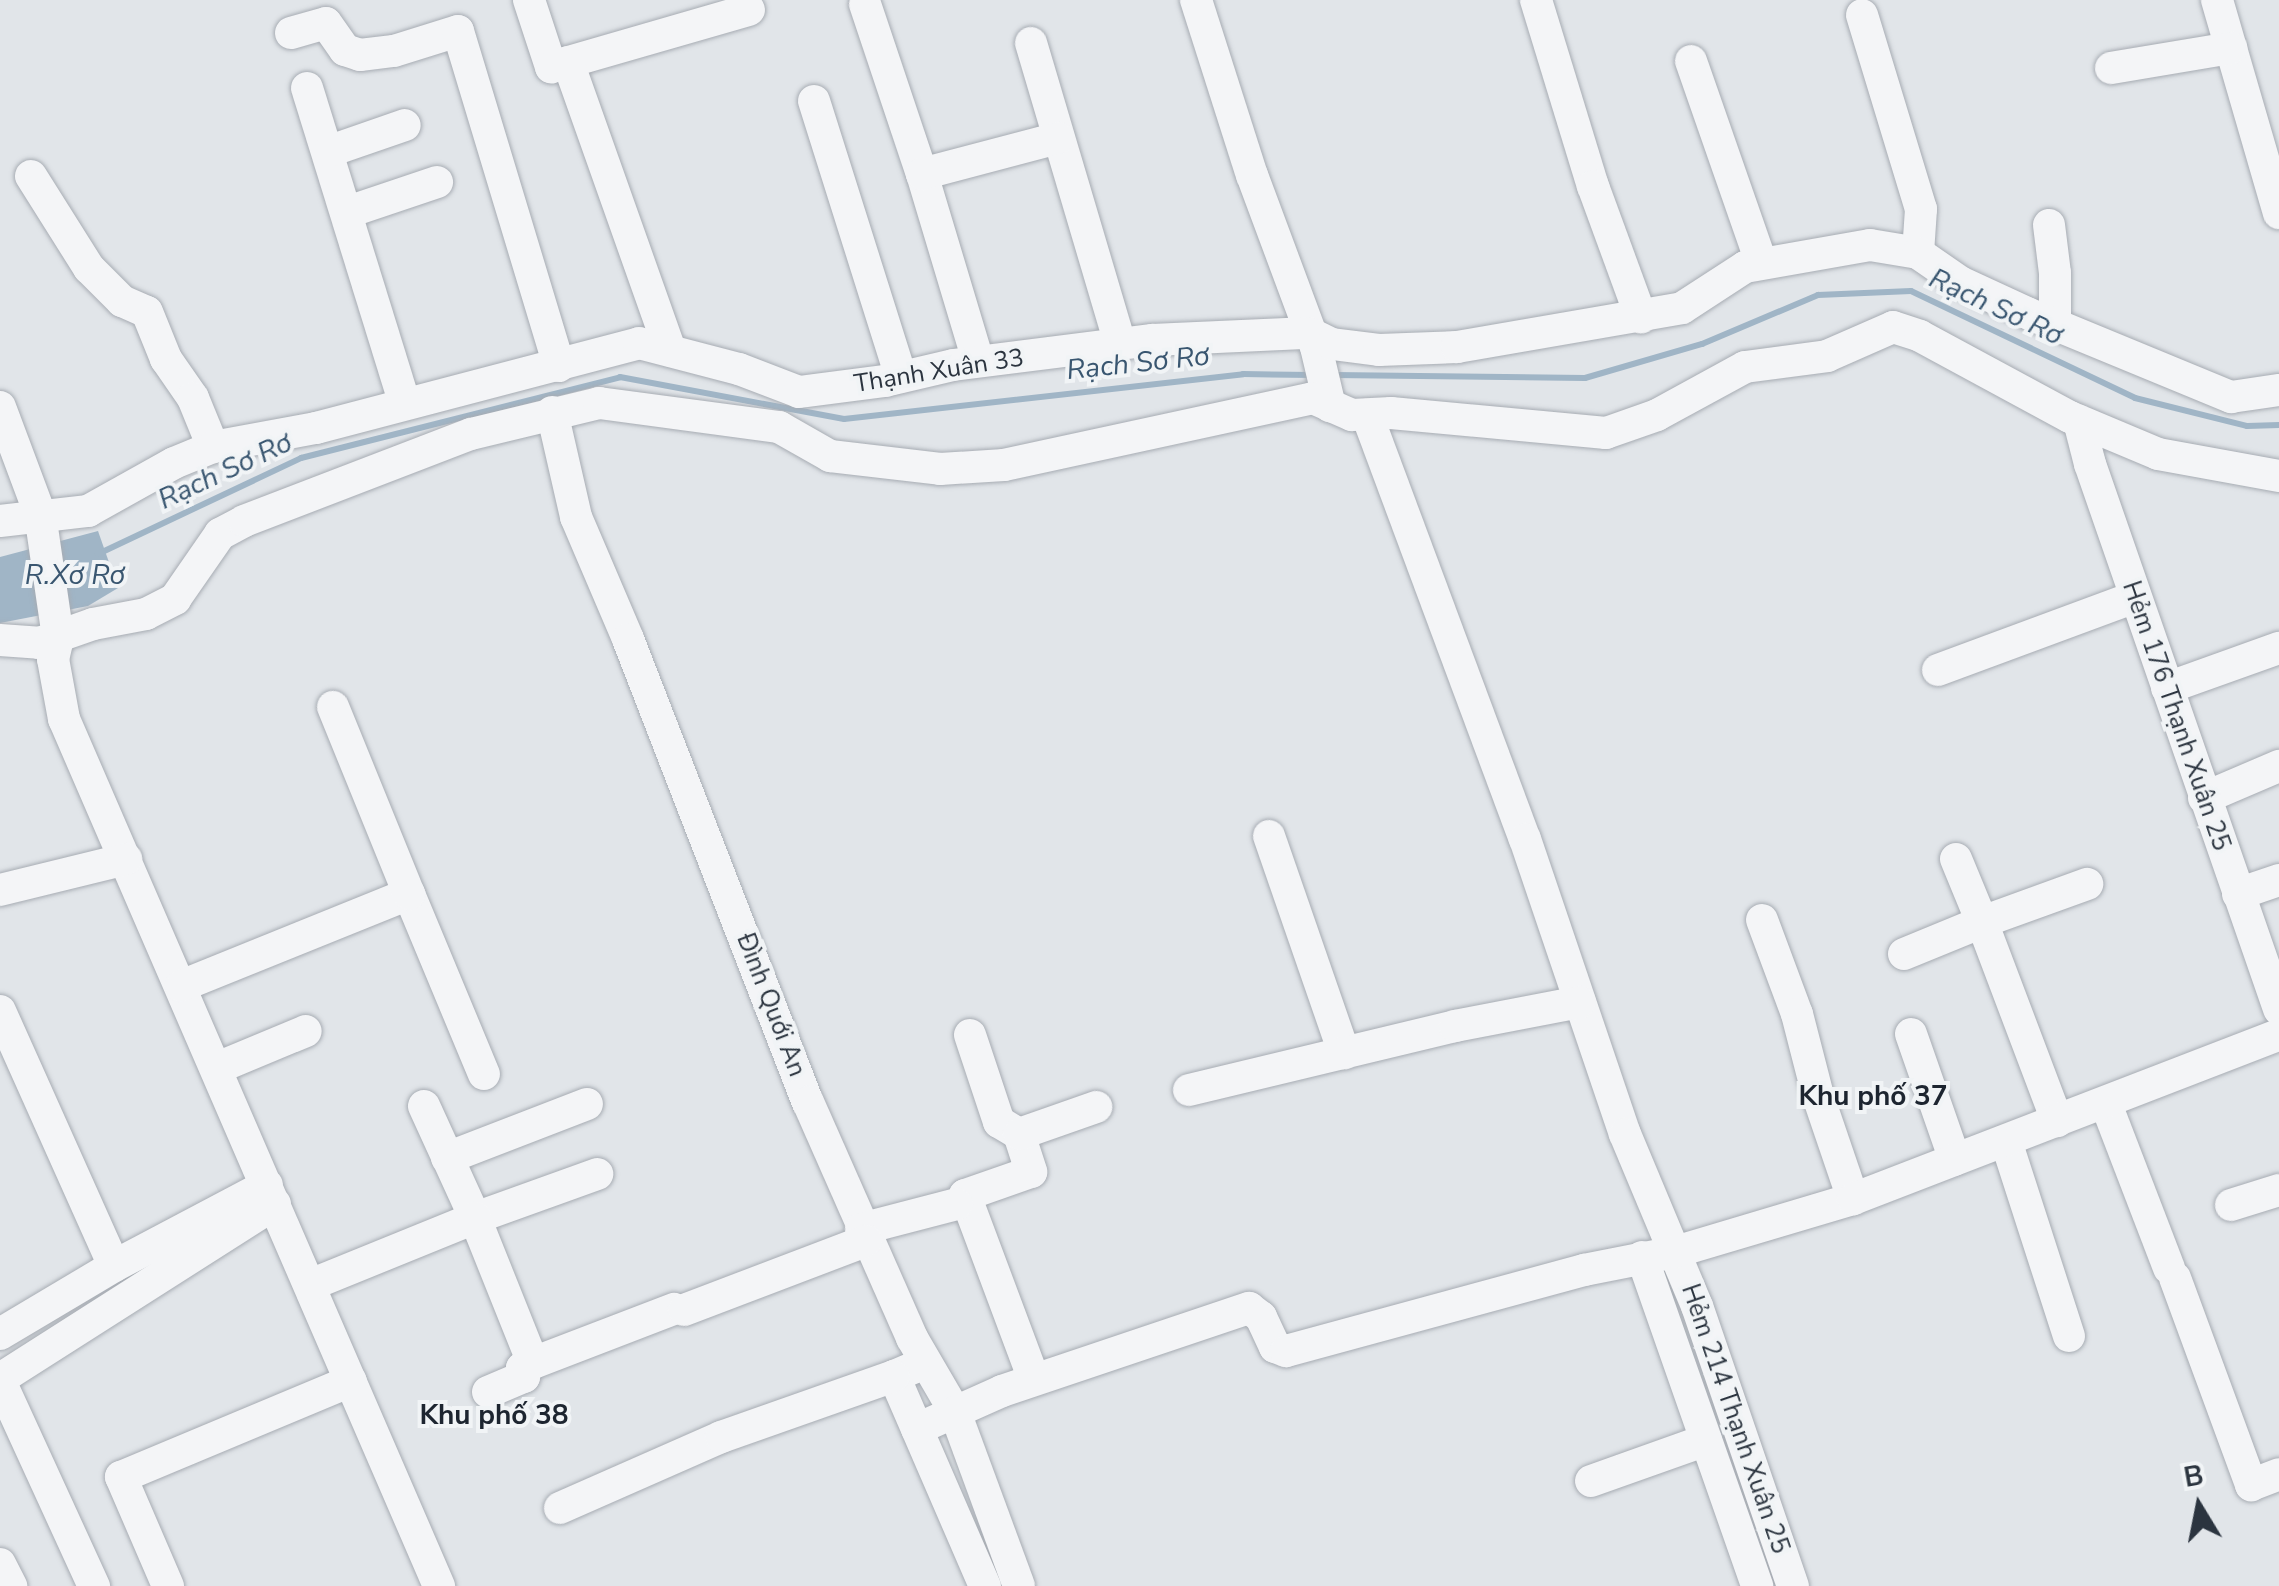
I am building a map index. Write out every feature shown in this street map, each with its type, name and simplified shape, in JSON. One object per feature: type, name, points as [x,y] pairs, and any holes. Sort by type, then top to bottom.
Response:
[{"type":"street","points":[[530,0],[551,67],[749,10]]},
{"type":"street","points":[[1196,0],[1329,399]]},
{"type":"street","points":[[1536,0],[1640,317]]},
{"type":"street","points":[[2217,0],[2279,214]]},
{"type":"street","points":[[864,4],[922,174],[978,362]]},
{"type":"street","points":[[1862,15],[1921,209],[1918,253]]},
{"type":"street","points":[[291,33],[326,23],[345,50],[360,54],[394,51],[458,31],[560,366]]},
{"type":"street","points":[[1030,43],[1120,344]]},
{"type":"street","points":[[2111,68],[2231,48]]},
{"type":"street","points":[[1691,61],[1762,262]]},
{"type":"street","points":[[568,62],[670,350]]},
{"type":"street","points":[[307,88],[330,151],[404,402]]},
{"type":"street","points":[[814,101],[902,377]]},
{"type":"street","points":[[330,151],[405,125]]},
{"type":"street","points":[[922,174],[1058,138]]},
{"type":"street","points":[[32,176],[89,268],[122,300],[148,312],[166,359],[193,398],[213,447]]},
{"type":"street","points":[[348,212],[438,182]]},
{"type":"street","points":[[2049,225],[2055,274],[2054,324]]},
{"type":"street","name":"Thạnh Xuân 33","points":[[0,521],[42,525],[88,511],[174,463],[213,447],[316,428],[639,343],[799,392],[978,362],[1120,344],[1312,340],[1379,350],[1458,348],[1682,308],[1745,267],[1870,245],[1918,253],[1960,282],[2231,397],[2279,390]]},
{"type":"street","points":[[0,640],[38,643],[56,630],[146,614],[175,599],[220,534],[244,521],[471,434],[599,403],[779,427],[830,456],[940,469],[1004,464],[1314,398],[1329,399],[1352,416],[1367,414],[1606,434],[1657,415],[1745,368],[1827,356],[1893,327],[1920,336],[2080,421],[2158,454],[2279,476]]},
{"type":"street","points":[[0,407],[42,525],[56,630],[53,658],[64,719],[440,1586]]},
{"type":"street","name":"Đình Quới An","points":[[552,412],[576,516],[863,1235],[955,1412],[1017,1585]]},
{"type":"street","name":"Hẻm 214 Thạnh Xuân 25","points":[[1367,414],[1525,839],[1625,1134],[1675,1252],[1793,1586]]},
{"type":"street","name":"Hẻm 176 Thạnh Xuân 25","points":[[2080,421],[2135,597],[2279,1009]]},
{"type":"street","points":[[1938,670],[2135,597]]},
{"type":"street","points":[[2167,688],[2279,648]]},
{"type":"street","points":[[333,707],[484,1074]]},
{"type":"street","points":[[2204,798],[2279,766]]},
{"type":"street","points":[[1269,836],[1344,1052]]},
{"type":"street","points":[[0,890],[126,859]]},
{"type":"street","points":[[1956,859],[2057,1122]]},
{"type":"street","points":[[2238,894],[2279,880]]},
{"type":"street","points":[[1904,954],[2087,884]]},
{"type":"street","points":[[181,986],[409,894]]},
{"type":"street","points":[[1762,920],[1797,1014],[1818,1096],[1853,1198]]},
{"type":"street","points":[[1189,1090],[1344,1052],[1580,1002]]},
{"type":"street","points":[[0,1012],[114,1266]]},
{"type":"street","points":[[217,1068],[306,1031]]},
{"type":"street","points":[[1912,1034],[1955,1160]]},
{"type":"street","points":[[970,1035],[999,1122],[1018,1134],[1030,1172],[967,1192],[966,1198],[1034,1380]]},
{"type":"street","points":[[917,1429],[1034,1380],[1249,1308],[1260,1317],[1275,1348],[1286,1351],[1642,1257],[1675,1252],[1853,1198],[2279,1036],[2279,1050]]},
{"type":"street","points":[[447,1158],[587,1104]]},
{"type":"street","points":[[2106,1104],[2251,1485],[2279,1474]]},
{"type":"street","points":[[424,1106],[475,1218],[533,1364]]},
{"type":"street","points":[[1018,1134],[1096,1107]]},
{"type":"street","points":[[2006,1141],[2068,1336]]},
{"type":"street","points":[[310,1286],[475,1218],[597,1174]]},
{"type":"street","points":[[2231,1206],[2279,1190]]},
{"type":"street","points":[[0,1334],[114,1266],[271,1194]]},
{"type":"street","points":[[94,1586],[0,1380],[271,1194]]},
{"type":"street","points":[[488,1392],[524,1377],[522,1368],[863,1235],[956,1204]]},
{"type":"street","points":[[1642,1257],[1756,1586]]},
{"type":"street","points":[[560,1508],[720,1437],[926,1362]]},
{"type":"street","points":[[894,1376],[985,1586]]},
{"type":"street","points":[[168,1586],[121,1477],[351,1381]]},
{"type":"street","points":[[1590,1481],[1706,1440]]},
{"type":"street","points":[[0,1564],[11,1586]]},
{"type":"water","name":"R.Xơ Rơ","points":[[98,531],[118,588],[88,606],[0,623],[0,557]]},
{"type":"waterway","name":"Rạch Sơ Rơ","points":[[1334,375],[1585,378],[1702,344],[1818,295],[1911,291],[2135,398],[2247,426],[2279,425]]},
{"type":"waterway","name":"Rạch Sơ Rơ","points":[[98,554],[301,458],[620,377],[844,419],[1243,374],[1312,375]]},
{"type":"district","name":"Khu phố 37","points":[[1873,1096]]},
{"type":"district","name":"Khu phố 38","points":[[494,1415]]}]
